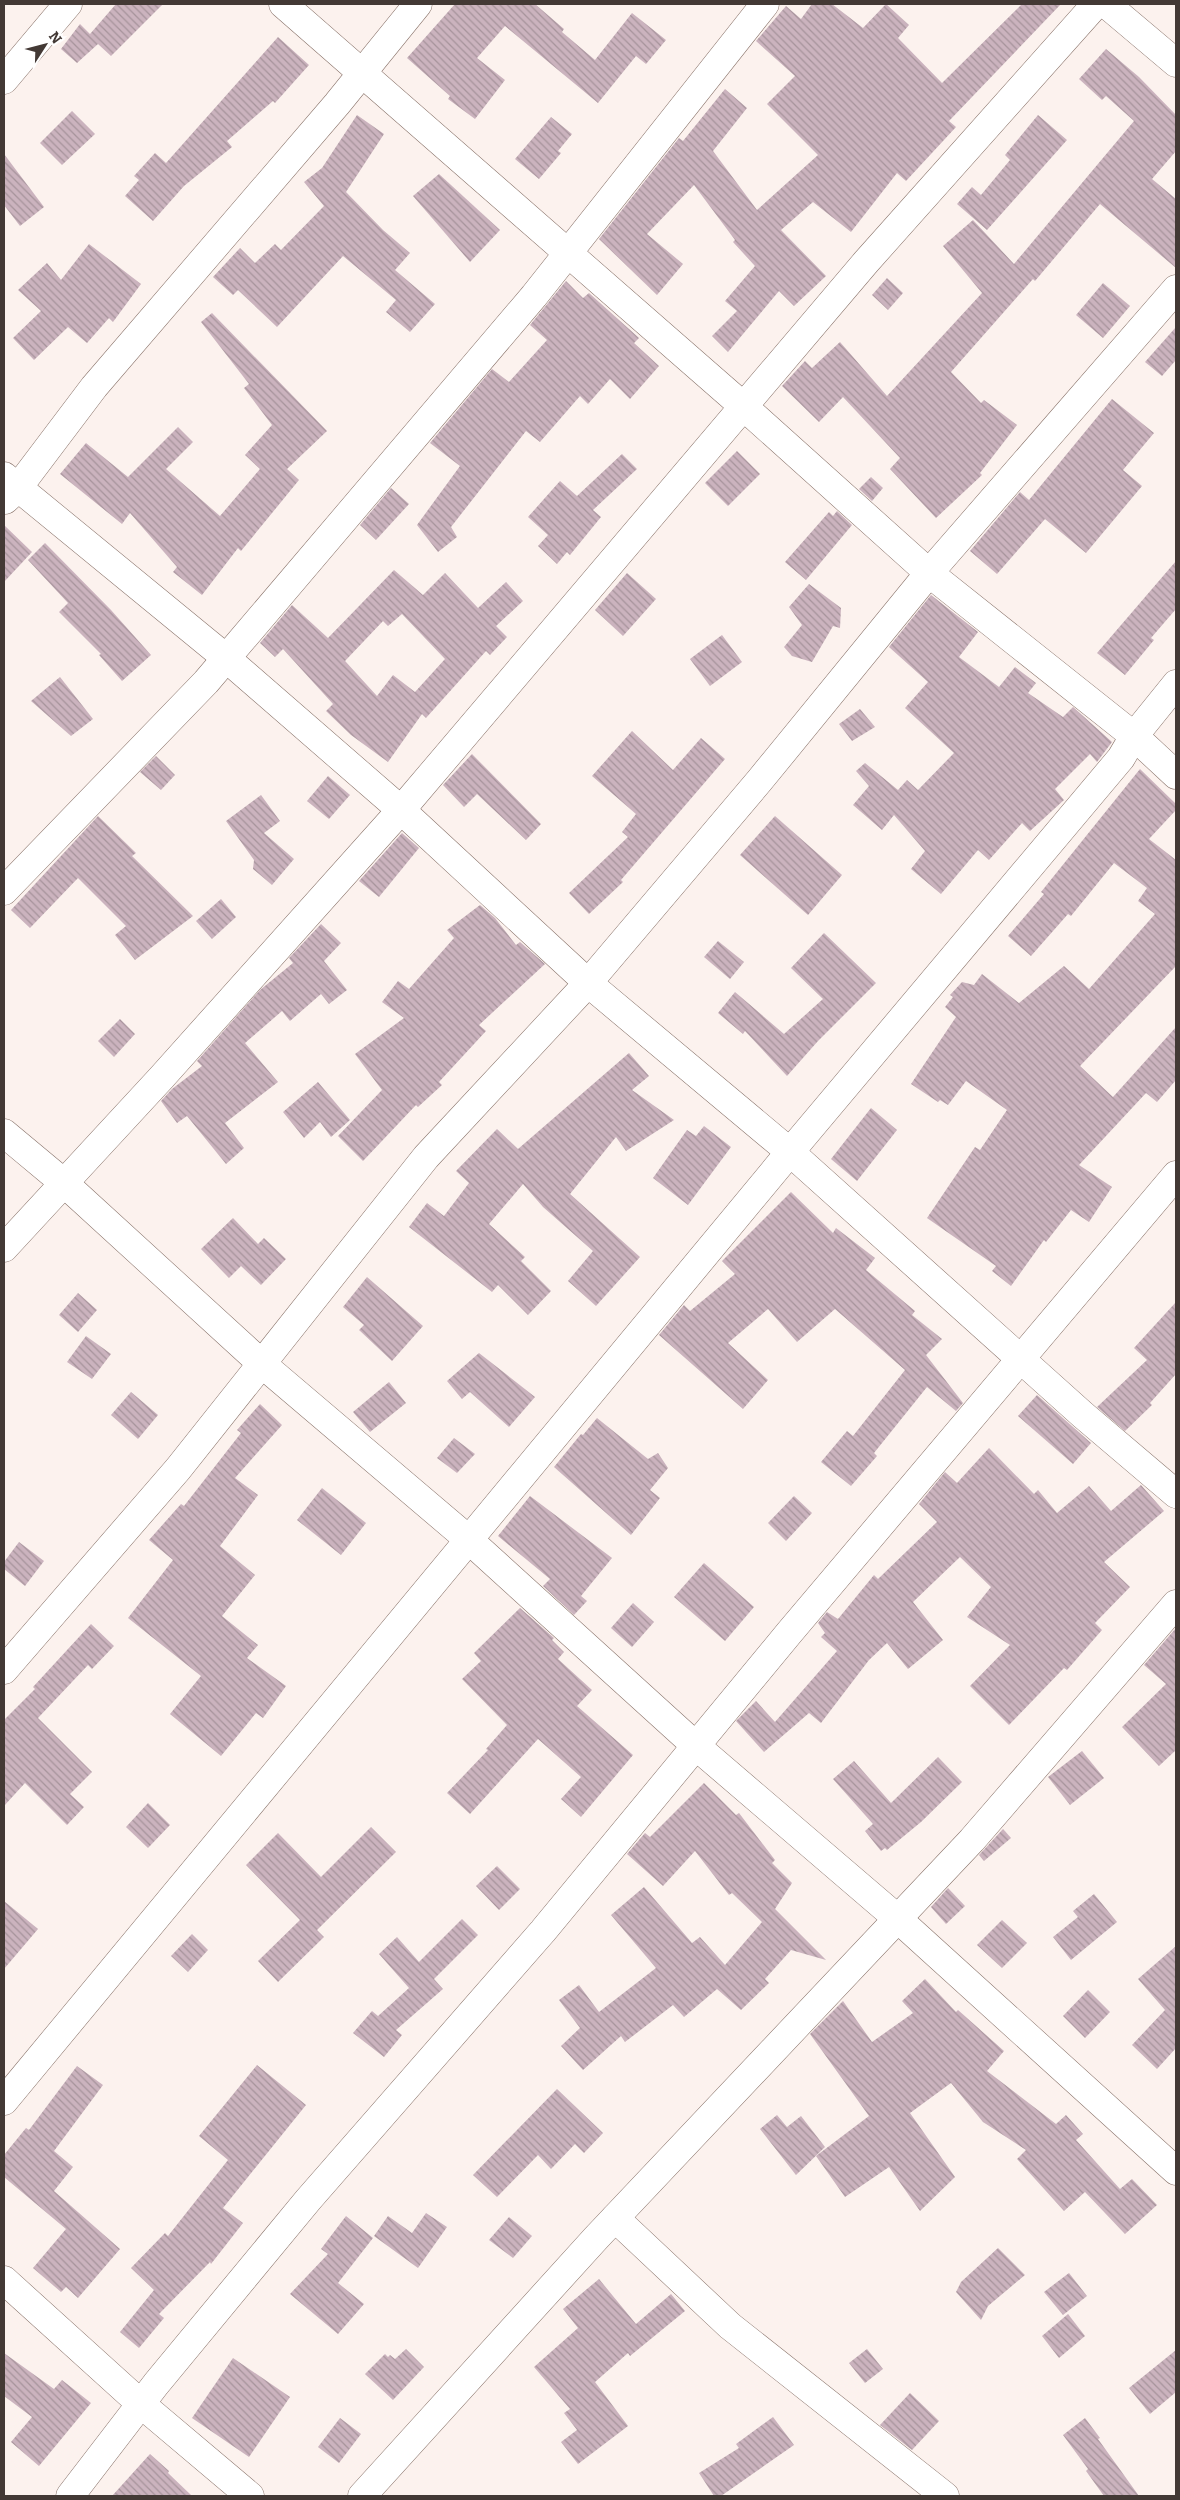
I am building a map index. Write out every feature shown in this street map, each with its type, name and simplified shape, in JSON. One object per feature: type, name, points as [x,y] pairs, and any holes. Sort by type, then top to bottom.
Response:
[{"type":"street","points":[[4,80],[68,4]]},
{"type":"street","points":[[283,4],[743,406],[929,573],[1134,736],[1176,775]]},
{"type":"street","points":[[418,4],[362,74],[8,489],[226,658],[401,810],[588,983],[790,1152],[1083,1415],[1176,1494]]},
{"type":"street","points":[[4,892],[206,682],[534,296],[765,4]]},
{"type":"street","points":[[4,1248],[401,810],[866,262],[1096,4]]},
{"type":"street","points":[[1106,4],[1176,62]]},
{"type":"street","points":[[4,1670],[178,1469],[426,1157],[588,983],[766,772],[929,573],[1176,289]]},
{"type":"street","points":[[4,2101],[468,1539],[1121,758],[1134,736],[1176,684]]},
{"type":"street","points":[[4,1133],[64,1183],[262,1364],[468,1539],[696,1746],[898,1919],[1176,2171]]},
{"type":"street","points":[[70,2496],[141,2404],[308,2200],[543,1930],[789,1633],[1176,1175]]},
{"type":"street","points":[[362,2496],[615,2218],[972,1840],[1176,1604]]},
{"type":"street","points":[[615,2218],[730,2326],[945,2496]]},
{"type":"street","points":[[4,2280],[141,2404],[250,2496]]},
{"type":"building","points":[[116,4],[163,4],[111,56],[98,44],[77,63],[61,49],[80,24],[90,34]]},
{"type":"building","points":[[455,4],[535,4],[564,29],[562,32],[595,60],[632,13],[666,40],[646,64],[636,56],[598,103],[505,26],[477,58],[505,80],[475,119],[448,99],[450,96],[407,58]]},
{"type":"building","points":[[812,4],[832,4],[863,28],[886,4],[909,25],[898,38],[942,83],[1022,4],[1061,4],[949,121],[956,127],[906,181],[897,173],[851,232],[813,202],[781,230],[826,276],[794,306],[779,291],[728,352],[712,336],[737,311],[725,301],[755,266],[733,242],[735,240],[694,185],[647,234],[683,264],[657,295],[599,239],[679,138],[683,141],[725,89],[747,108],[713,151],[757,210],[818,155],[767,104],[795,76],[756,41],[786,6],[801,19]]},
{"type":"building","points":[[278,37],[309,65],[275,103],[273,101],[227,141],[232,147],[184,186],[153,221],[125,196],[139,180],[134,176],[155,153],[166,163]]},
{"type":"building","points":[[1106,49],[1139,77],[1176,115],[1176,151],[1152,179],[1176,199],[1176,268],[1100,204],[1035,281],[1033,279],[951,372],[981,403],[984,400],[1017,425],[980,473],[982,475],[936,518],[890,469],[900,458],[843,397],[819,422],[782,386],[805,361],[812,368],[840,342],[887,396],[982,293],[943,246],[973,220],[1014,264],[1134,121],[1106,96],[1102,100],[1079,79]]},
{"type":"building","points":[[72,111],[95,134],[62,165],[40,143]]},
{"type":"building","points":[[357,115],[384,134],[346,192],[383,230],[410,253],[395,270],[435,304],[410,332],[386,312],[396,300],[343,256],[277,327],[238,290],[233,295],[213,277],[240,248],[255,263],[275,244],[281,250],[324,206],[304,182],[322,168]]},
{"type":"building","points":[[1038,115],[1067,140],[987,230],[957,204],[972,187],[981,195],[1010,160],[1005,155]]},
{"type":"building","points":[[551,117],[572,134],[558,151],[561,153],[539,179],[515,159]]},
{"type":"building","points":[[4,154],[44,207],[20,226],[4,205]]},
{"type":"building","points":[[439,174],[500,230],[470,262],[413,196]]},
{"type":"building","points":[[89,244],[141,284],[113,322],[109,318],[87,343],[68,327],[34,360],[13,338],[41,311],[18,290],[47,263],[61,280]]},
{"type":"building","points":[[887,278],[903,293],[888,310],[872,295]]},
{"type":"building","points":[[566,281],[583,298],[589,293],[639,338],[634,343],[659,366],[630,399],[610,379],[588,404],[580,396],[540,442],[526,431],[451,527],[457,537],[438,552],[417,525],[460,466],[430,443],[492,369],[509,382],[547,340],[530,325]]},
{"type":"building","points":[[1103,283],[1130,306],[1103,338],[1076,315]]},
{"type":"building","points":[[212,313],[327,431],[287,469],[299,480],[241,551],[238,548],[202,595],[173,572],[177,567],[130,513],[122,524],[60,474],[86,443],[128,477],[178,427],[193,442],[166,469],[220,516],[260,469],[245,455],[272,425],[244,388],[249,384],[201,322]]},
{"type":"building","points":[[1176,327],[1176,360],[1162,376],[1145,362]]},
{"type":"building","points":[[1112,399],[1154,433],[1123,470],[1142,486],[1086,553],[1045,519],[997,574],[970,551],[1020,492],[1029,500]]},
{"type":"building","points":[[737,451],[760,474],[728,506],[705,483]]},
{"type":"building","points":[[622,454],[637,469],[593,510],[601,517],[570,555],[567,552],[557,564],[538,546],[548,535],[528,517],[560,481],[577,496]]},
{"type":"building","points":[[871,477],[883,488],[872,501],[859,489]]},
{"type":"building","points":[[391,488],[409,504],[376,540],[360,525]]},
{"type":"building","points":[[837,511],[852,525],[806,580],[785,562],[829,512],[833,516]]},
{"type":"building","points":[[4,525],[32,552],[4,582]]},
{"type":"building","points":[[45,543],[111,610],[151,655],[122,681],[99,655],[101,654],[59,612],[68,603],[28,560]]},
{"type":"building","points":[[1176,561],[1176,609],[1151,638],[1154,640],[1125,675],[1097,653]]},
{"type":"building","points":[[394,570],[423,595],[445,573],[478,608],[506,582],[523,601],[496,626],[507,637],[490,655],[486,651],[426,718],[422,714],[388,762],[351,735],[326,711],[333,704],[283,649],[275,657],[260,643],[292,605],[328,638]],"holes":[[[402,614],[445,659],[415,692],[393,675],[377,696],[345,661],[383,621],[388,626]]]},
{"type":"building","points":[[627,573],[656,599],[623,636],[595,610]]},
{"type":"building","points":[[809,584],[841,608],[840,628],[833,626],[812,662],[792,656],[784,647],[802,625],[789,607]]},
{"type":"building","points":[[931,595],[978,632],[959,657],[999,687],[1015,667],[1036,683],[1028,693],[1063,717],[1073,707],[1112,742],[1097,762],[1090,754],[1055,789],[1064,800],[1030,831],[1022,823],[989,860],[978,850],[941,894],[911,869],[925,851],[894,815],[882,830],[853,805],[869,786],[856,771],[865,763],[898,790],[907,780],[918,790],[954,753],[905,708],[928,682],[889,647]]},
{"type":"building","points":[[722,635],[742,662],[710,686],[690,659]]},
{"type":"building","points":[[60,677],[93,719],[71,736],[31,701]]},
{"type":"building","points":[[860,709],[875,727],[852,741],[839,724]]},
{"type":"building","points":[[632,731],[673,770],[701,738],[725,759],[621,880],[623,882],[589,914],[569,893],[628,837],[622,832],[636,814],[592,776]]},
{"type":"building","points":[[472,754],[541,824],[526,840],[477,794],[464,807],[443,785]]},
{"type":"building","points":[[156,756],[175,775],[161,790],[140,772]]},
{"type":"building","points":[[1140,769],[1176,804],[1176,810],[1149,839],[1176,860],[1176,966],[1080,1066],[1113,1097],[1176,1027],[1176,1080],[1157,1102],[1146,1093],[1079,1165],[1112,1187],[1089,1222],[1071,1210],[1046,1242],[1044,1240],[1011,1286],[992,1271],[996,1266],[927,1218],[975,1147],[980,1150],[1007,1110],[966,1081],[948,1105],[940,1100],[938,1102],[911,1084],[956,1017],[945,1007],[953,997],[950,995],[962,982],[974,985],[982,974],[1019,1003],[1064,966],[1089,989],[1155,914],[1138,901],[1147,888],[1114,863],[1071,916],[1068,914],[1031,956],[1008,936],[1044,894],[1041,892]]},
{"type":"building","points":[[328,776],[350,795],[329,819],[307,801]]},
{"type":"building","points":[[261,795],[280,821],[264,833],[294,859],[272,885],[253,869],[254,860],[226,821]]},
{"type":"building","points":[[98,816],[136,853],[132,856],[193,916],[135,960],[115,935],[126,926],[78,878],[30,928],[11,910]]},
{"type":"building","points":[[775,816],[842,875],[808,915],[740,855]]},
{"type":"building","points":[[402,833],[419,848],[379,897],[359,881]]},
{"type":"building","points":[[221,899],[236,917],[212,939],[196,921]]},
{"type":"building","points":[[480,905],[495,918],[516,945],[520,942],[545,964],[479,1025],[486,1031],[439,1082],[442,1085],[418,1107],[416,1105],[363,1161],[338,1136],[382,1090],[355,1054],[404,1018],[382,1002],[398,981],[409,989],[454,938],[447,930]]},
{"type":"building","points":[[321,924],[341,943],[324,961],[347,990],[329,1004],[321,994],[290,1021],[282,1011],[245,1043],[278,1082],[225,1123],[244,1148],[226,1164],[187,1116],[177,1123],[161,1101],[172,1089],[202,1066],[197,1061],[260,990],[293,963],[289,958]]},
{"type":"building","points":[[824,933],[876,983],[818,1041],[787,1076],[745,1031],[743,1034],[718,1013],[735,992],[784,1034],[823,999],[791,968]]},
{"type":"building","points":[[718,941],[744,962],[730,979],[704,957]]},
{"type":"building","points":[[120,1019],[135,1034],[114,1057],[98,1041]]},
{"type":"building","points":[[629,1053],[649,1076],[632,1090],[674,1120],[626,1151],[616,1137],[570,1194],[640,1257],[596,1306],[568,1281],[593,1251],[543,1207],[523,1184],[489,1224],[525,1257],[521,1261],[551,1291],[528,1315],[498,1285],[492,1292],[409,1227],[427,1203],[444,1216],[469,1183],[456,1171],[497,1129],[518,1149]]},
{"type":"building","points":[[318,1082],[350,1120],[331,1137],[320,1122],[304,1138],[283,1112]]},
{"type":"building","points":[[871,1108],[897,1130],[857,1181],[831,1159]]},
{"type":"building","points":[[704,1126],[731,1147],[688,1205],[653,1178],[687,1130],[696,1136]]},
{"type":"building","points":[[791,1192],[833,1233],[836,1228],[875,1258],[866,1270],[915,1311],[912,1315],[942,1339],[926,1355],[963,1403],[956,1411],[927,1387],[874,1453],[877,1456],[851,1486],[821,1462],[847,1431],[853,1436],[905,1370],[835,1309],[797,1342],[768,1309],[728,1343],[768,1380],[743,1409],[659,1335],[684,1305],[690,1311],[735,1274],[722,1261]]},
{"type":"building","points":[[233,1218],[258,1244],[264,1238],[286,1259],[261,1285],[241,1266],[229,1278],[201,1249]]},
{"type":"building","points":[[367,1277],[423,1326],[392,1361],[359,1330],[364,1325],[343,1307]]},
{"type":"building","points":[[78,1293],[97,1310],[78,1332],[59,1315]]},
{"type":"building","points":[[1176,1302],[1176,1374],[1150,1403],[1152,1405],[1125,1431],[1097,1407],[1147,1360],[1134,1348]]},
{"type":"building","points":[[86,1336],[111,1354],[92,1379],[67,1362]]},
{"type":"building","points":[[479,1353],[535,1397],[509,1427],[470,1392],[462,1399],[447,1381]]},
{"type":"building","points":[[389,1382],[406,1403],[370,1432],[353,1412]]},
{"type":"building","points":[[131,1392],[158,1415],[138,1439],[111,1415]]},
{"type":"building","points":[[1037,1395],[1091,1443],[1073,1464],[1018,1416]]},
{"type":"building","points":[[260,1404],[282,1425],[235,1478],[258,1495],[220,1546],[255,1575],[222,1616],[258,1645],[247,1658],[286,1686],[263,1718],[256,1713],[221,1756],[170,1714],[201,1676],[128,1618],[173,1560],[149,1540],[181,1504],[184,1506],[241,1433],[237,1430]]},
{"type":"building","points":[[597,1418],[648,1459],[658,1453],[668,1468],[650,1490],[660,1498],[631,1535],[554,1467]]},
{"type":"building","points":[[454,1438],[475,1454],[457,1473],[437,1458]]},
{"type":"building","points":[[989,1448],[1034,1494],[1038,1490],[1057,1513],[1089,1486],[1111,1511],[1141,1485],[1164,1511],[1104,1562],[1130,1587],[1095,1623],[1102,1630],[1067,1670],[1064,1668],[1009,1725],[970,1686],[1010,1645],[967,1617],[991,1587],[960,1557],[913,1602],[943,1640],[908,1669],[887,1643],[869,1660],[821,1723],[809,1713],[764,1752],[736,1721],[756,1701],[775,1722],[837,1651],[821,1637],[825,1633],[818,1623],[827,1612],[838,1619],[874,1575],[878,1579],[937,1522],[919,1504],[945,1472],[957,1483]]},
{"type":"building","points":[[322,1488],[366,1523],[341,1555],[297,1520]]},
{"type":"building","points":[[530,1496],[612,1558],[581,1596],[587,1601],[574,1615],[543,1586],[550,1579],[498,1536]]},
{"type":"building","points":[[794,1496],[812,1513],[786,1541],[768,1523]]},
{"type":"building","points":[[19,1542],[44,1561],[25,1586],[4,1569],[4,1562]]},
{"type":"building","points":[[704,1563],[754,1607],[725,1641],[674,1597]]},
{"type":"building","points":[[633,1603],[654,1622],[632,1647],[611,1628]]},
{"type":"building","points":[[520,1608],[554,1638],[552,1640],[564,1652],[558,1659],[592,1690],[577,1706],[633,1755],[581,1817],[561,1799],[581,1777],[538,1739],[470,1814],[447,1793],[488,1750],[486,1749],[507,1725],[462,1679],[481,1661],[474,1653]]},
{"type":"building","points":[[91,1624],[114,1646],[92,1669],[88,1665],[38,1718],[92,1772],[70,1794],[84,1807],[67,1825],[25,1783],[4,1806],[4,1720],[35,1689],[33,1687]]},
{"type":"building","points":[[1176,1628],[1176,1750],[1159,1766],[1122,1727],[1166,1684],[1144,1665]]},
{"type":"building","points":[[1082,1751],[1104,1778],[1070,1805],[1048,1777]]},
{"type":"building","points":[[938,1757],[962,1782],[921,1822],[887,1850],[885,1848],[881,1851],[865,1831],[873,1824],[833,1779],[854,1761],[891,1803]]},
{"type":"building","points":[[704,1783],[736,1815],[739,1813],[775,1860],[772,1863],[792,1883],[775,1909],[826,1960],[791,1950],[765,1979],[769,1983],[741,2010],[717,1989],[684,2017],[673,2005],[625,2042],[621,2036],[583,2070],[561,2046],[580,2028],[559,2000],[579,1985],[599,2012],[656,1968],[611,1915],[644,1887],[692,1943],[700,1937],[725,1965],[762,1922],[732,1893],[729,1895],[695,1851],[663,1886],[627,1854],[645,1833],[650,1837]]},
{"type":"building","points":[[148,1803],[170,1825],[148,1848],[126,1827]]},
{"type":"building","points":[[371,1827],[396,1852],[317,1930],[324,1937],[278,1982],[258,1961],[300,1920],[246,1865],[278,1833],[321,1877]]},
{"type":"building","points":[[1003,1829],[1011,1838],[984,1861],[979,1855]]},
{"type":"building","points":[[497,1866],[520,1889],[499,1910],[476,1886]]},
{"type":"building","points":[[948,1888],[965,1906],[946,1924],[931,1907]]},
{"type":"building","points":[[1094,1894],[1117,1922],[1071,1960],[1053,1937],[1078,1917],[1073,1911]]},
{"type":"building","points":[[4,1901],[38,1929],[4,1969]]},
{"type":"building","points":[[462,1919],[478,1935],[434,1979],[443,1989],[396,2030],[402,2035],[384,2057],[353,2033],[372,2011],[378,2016],[409,1988],[379,1954],[397,1937],[419,1962]]},
{"type":"building","points":[[1002,1920],[1027,1943],[1002,1968],[977,1945]]},
{"type":"building","points":[[192,1934],[208,1950],[188,1972],[171,1956]]},
{"type":"building","points":[[1176,1946],[1176,2048],[1157,2069],[1132,2045],[1165,2010],[1138,1979]]},
{"type":"building","points":[[925,1979],[956,2012],[958,2010],[1004,2051],[987,2071],[1056,2124],[1066,2115],[1083,2134],[1076,2140],[1120,2189],[1132,2179],[1157,2205],[1125,2234],[1085,2192],[1064,2211],[1017,2159],[1026,2150],[983,2122],[951,2083],[910,2113],[955,2177],[920,2211],[889,2167],[845,2197],[816,2156],[869,2116],[810,2034],[843,2001],[872,2042],[913,2013],[902,2001]]},
{"type":"building","points":[[1088,1990],[1110,2012],[1085,2038],[1063,2016]]},
{"type":"building","points":[[257,2065],[306,2105],[223,2208],[243,2223],[211,2264],[210,2262],[159,2314],[164,2318],[139,2348],[120,2332],[154,2290],[131,2268],[165,2233],[168,2236],[228,2160],[199,2136]]},
{"type":"building","points":[[77,2066],[103,2085],[54,2151],[73,2167],[54,2191],[120,2249],[78,2298],[66,2287],[61,2292],[33,2268],[66,2229],[4,2177],[4,2155],[26,2128],[29,2130]]},
{"type":"building","points":[[557,2089],[603,2133],[584,2153],[575,2144],[551,2169],[538,2155],[497,2197],[473,2175]]},
{"type":"building","points":[[777,2115],[787,2127],[801,2116],[825,2147],[796,2175],[760,2129]]},
{"type":"building","points":[[426,2213],[447,2227],[418,2268],[374,2236],[388,2216],[412,2233]]},
{"type":"building","points":[[346,2216],[373,2238],[338,2283],[364,2304],[338,2334],[290,2294],[328,2254],[321,2249]]},
{"type":"building","points":[[509,2217],[532,2236],[513,2258],[489,2240]]},
{"type":"building","points":[[998,2248],[1025,2275],[988,2306],[981,2320],[956,2292],[961,2282]]},
{"type":"building","points":[[1069,2273],[1087,2296],[1063,2315],[1044,2292]]},
{"type":"building","points":[[599,2279],[636,2324],[671,2294],[685,2311],[630,2356],[628,2353],[595,2382],[628,2426],[578,2464],[561,2442],[577,2430],[564,2413],[570,2409],[534,2367],[578,2328],[563,2309]]},
{"type":"building","points":[[1068,2314],[1085,2336],[1059,2358],[1042,2336]]},
{"type":"building","points":[[406,2349],[424,2367],[393,2400],[365,2374],[385,2354],[395,2359]]},
{"type":"building","points":[[867,2349],[883,2369],[865,2383],[849,2363]]},
{"type":"building","points":[[1176,2350],[1176,2392],[1150,2414],[1129,2388]]},
{"type":"building","points":[[4,2353],[54,2389],[62,2380],[91,2403],[39,2466],[11,2442],[32,2417],[4,2396]]},
{"type":"building","points":[[233,2358],[290,2397],[249,2457],[192,2418]]},
{"type":"building","points":[[910,2393],[939,2421],[912,2450],[880,2425]]},
{"type":"building","points":[[773,2417],[794,2445],[721,2496],[714,2496],[699,2473],[739,2448],[736,2444]]},
{"type":"building","points":[[340,2418],[361,2434],[339,2463],[318,2447]]},
{"type":"building","points":[[1085,2418],[1139,2496],[1104,2496],[1086,2471],[1088,2469],[1063,2435]]},
{"type":"building","points":[[150,2454],[169,2471],[168,2473],[192,2496],[112,2496]]}]
